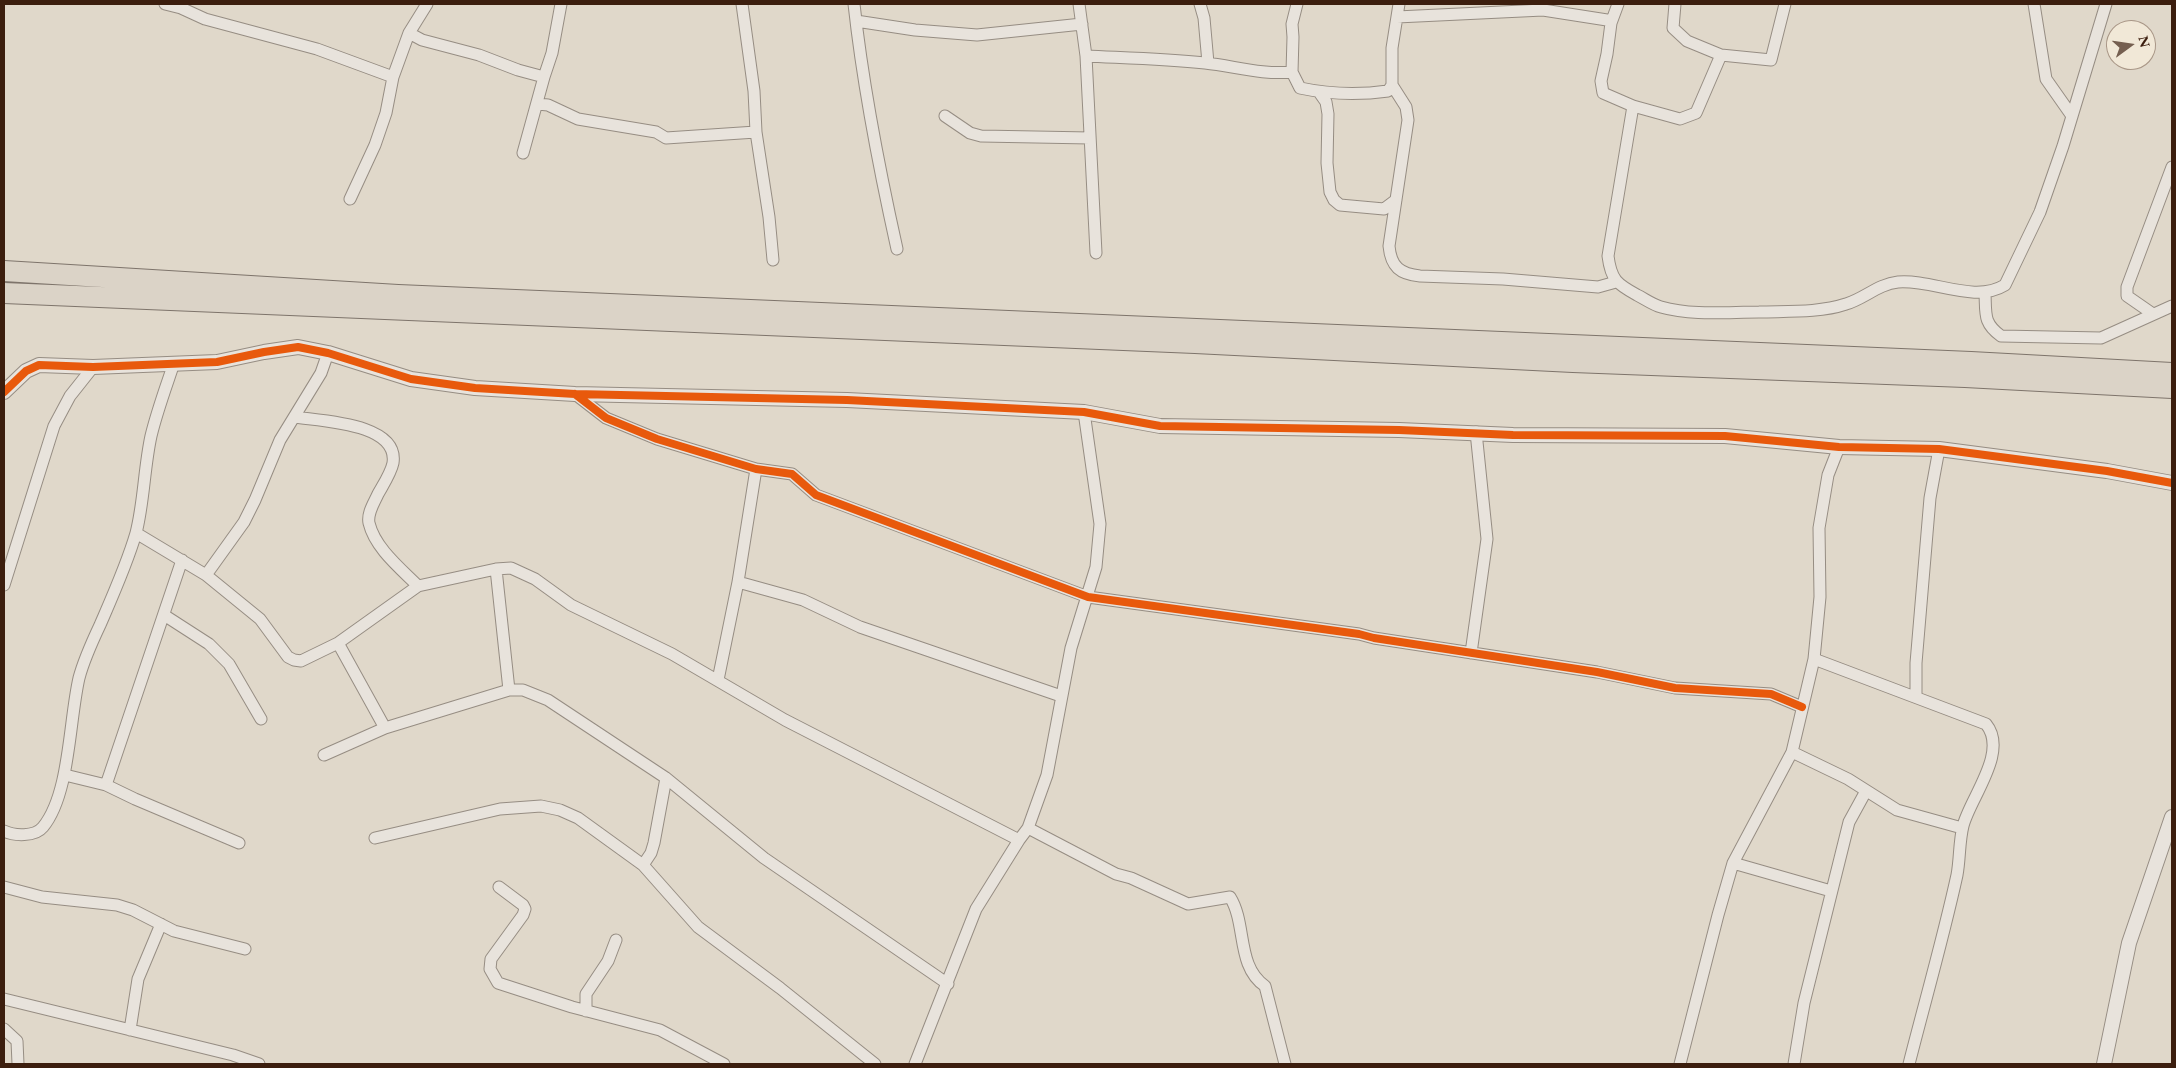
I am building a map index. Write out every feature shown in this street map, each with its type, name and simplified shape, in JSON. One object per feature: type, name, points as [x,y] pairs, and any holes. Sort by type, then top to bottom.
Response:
[{"type":"highway","points":[[4,271],[398,295],[1971,362],[2172,373]]},
{"type":"highway","points":[[4,293],[1195,343],[1573,362],[1966,377],[2172,388]]},
{"type":"street","points":[[165,4],[181,8],[205,19],[317,49],[393,77]]},
{"type":"street","points":[[350,199],[375,146],[386,113],[393,77],[409,34],[427,4]]},
{"type":"street","points":[[523,153],[552,53],[562,4]]},
{"type":"street","points":[[742,4],[773,260]]},
{"type":"street","points":[[854,4],[864,83],[879,167],[897,250]]},
{"type":"street","points":[[1079,4],[1086,56],[1096,253]]},
{"type":"street","points":[[1200,4],[1204,18],[1208,63]]},
{"type":"street","points":[[1297,4],[1292,24],[1292,72],[1300,88],[1319,92],[1376,93],[1388,91],[1392,85]]},
{"type":"street","points":[[1400,4],[1392,48],[1392,85],[1406,107],[1408,120],[1389,246],[1390,259],[1398,269],[1408,275],[1512,280],[1598,287],[1616,282]]},
{"type":"street","points":[[1618,4],[1610,23],[1607,54],[1601,81],[1603,93],[1634,106],[1680,119],[1696,113],[1721,55]]},
{"type":"street","points":[[1675,4],[1673,28],[1687,41],[1721,55],[1771,60],[1785,4]]},
{"type":"street","points":[[2034,4],[2046,79],[2072,116]]},
{"type":"street","points":[[1634,106],[1608,256],[1610,272],[1616,282],[1659,306],[1688,313],[1801,311],[1847,304],[1875,288],[1913,281],[1985,293],[1994,292],[2005,285],[2040,212],[2106,4]]},
{"type":"street","points":[[1397,17],[1514,8],[1576,14],[1607,20],[1610,23]]},
{"type":"street","points":[[856,21],[915,30],[977,34],[1082,24]]},
{"type":"street","points":[[409,34],[422,40],[479,55],[510,67],[544,76]]},
{"type":"street","points":[[1086,56],[1208,63],[1230,68],[1282,73],[1292,72]]},
{"type":"street","points":[[1319,92],[1326,102],[1327,163],[1330,192],[1334,200],[1340,205],[1384,209],[1396,200]]},
{"type":"street","points":[[538,104],[548,105],[578,119],[656,132],[666,138],[756,132]]},
{"type":"street","points":[[945,116],[970,133],[981,136],[1090,138]]},
{"type":"street","points":[[2153,314],[2127,296],[2127,286],[2172,167]]},
{"type":"street","points":[[1985,293],[1986,320],[1991,329],[2001,336],[2101,338],[2172,306]]},
{"type":"street","points":[[4,392],[26,371],[39,365],[93,367],[217,362],[298,347],[328,353],[411,380],[475,388],[575,394],[847,400],[1084,412],[1160,426],[1476,432],[1514,435],[1725,436],[1839,447],[1939,449],[2107,471],[2172,483]]},
{"type":"street","points":[[206,575],[244,522],[258,495],[280,440],[321,373],[328,353]]},
{"type":"street","points":[[4,832],[12,835],[35,832],[42,829],[54,810],[64,775],[79,678],[85,657],[121,575],[136,533],[151,436],[174,363]]},
{"type":"street","points":[[4,585],[6,570],[54,426],[70,396],[93,367]]},
{"type":"street","points":[[575,394],[606,418],[657,439],[756,469],[792,474],[816,495],[1088,597],[1359,634],[1374,638],[1597,672],[1675,688],[1771,694],[1802,707]]},
{"type":"street","points":[[914,1064],[948,984],[976,909],[1018,840],[1028,828],[1047,775],[1071,648],[1096,567],[1100,524],[1084,412]]},
{"type":"street","points":[[295,417],[356,427],[378,434],[390,445],[393,464],[369,513],[369,522],[388,557],[418,586]]},
{"type":"street","points":[[1471,653],[1486,552],[1476,432]]},
{"type":"street","points":[[1680,1064],[1733,863],[1792,752],[1814,659],[1820,597],[1819,528],[1828,475],[1839,447]]},
{"type":"street","points":[[1916,696],[1916,663],[1929,513],[1939,449]]},
{"type":"street","points":[[718,680],[738,582],[756,469]]},
{"type":"street","points":[[136,533],[206,575],[260,619],[288,657],[294,660],[301,660],[338,643],[418,586],[496,569],[511,568],[522,572],[571,605],[672,654],[786,720],[1018,840]]},
{"type":"street","points":[[106,785],[182,560]]},
{"type":"street","points":[[496,569],[509,690]]},
{"type":"street","points":[[738,582],[803,600],[860,627],[1061,696]]},
{"type":"street","points":[[164,615],[209,644],[229,664],[261,719]]},
{"type":"street","points":[[338,643],[385,728]]},
{"type":"street","points":[[1814,659],[1986,724],[1991,730],[1993,740],[1990,760],[1983,785],[1966,815],[1962,828],[1957,874],[1909,1064]]},
{"type":"street","points":[[324,755],[385,728],[509,690],[523,690],[548,700],[666,778],[764,858],[948,984]]},
{"type":"street","points":[[1792,752],[1848,779],[1897,810],[1962,828]]},
{"type":"street","points":[[64,775],[106,785],[239,843]]},
{"type":"street","points":[[643,865],[651,853],[654,843],[666,778]]},
{"type":"street","points":[[1794,1064],[1804,1003],[1849,822],[1866,791]]},
{"type":"street","points":[[375,838],[500,809],[541,806],[560,810],[578,818],[643,865],[698,927],[780,988],[875,1064]]},
{"type":"street","points":[[2104,1064],[2129,942],[2172,817]]},
{"type":"street","points":[[1028,828],[1116,874],[1131,878],[1188,904],[1230,897],[1237,908],[1243,947],[1256,980],[1265,986],[1285,1064]]},
{"type":"street","points":[[1733,863],[1831,892]]},
{"type":"street","points":[[499,886],[523,905],[525,909],[523,915],[491,959],[490,969],[492,976],[498,983],[586,1011],[660,1030],[724,1064]]},
{"type":"street","points":[[4,887],[42,897],[117,906],[133,910],[174,931],[244,949]]},
{"type":"street","points":[[130,1030],[138,980],[161,924]]},
{"type":"street","points":[[586,1011],[586,994],[608,961],[616,940]]},
{"type":"street","points":[[4,999],[232,1055],[259,1064]]},
{"type":"street","points":[[4,1029],[17,1041],[18,1064]]},
{"type":"cycle path","points":[[4,392],[26,371],[39,365],[93,367],[217,362],[298,347],[328,353],[411,379],[475,388],[575,394],[847,400],[1084,412],[1160,426],[1399,430],[1513,435],[1725,436],[1839,447],[1939,449],[2107,471],[2172,483]]},
{"type":"cycle path","points":[[575,394],[606,418],[657,439],[756,469],[792,474],[816,495],[1088,597],[1359,634],[1374,638],[1597,672],[1675,688],[1771,694],[1802,707]]}]
